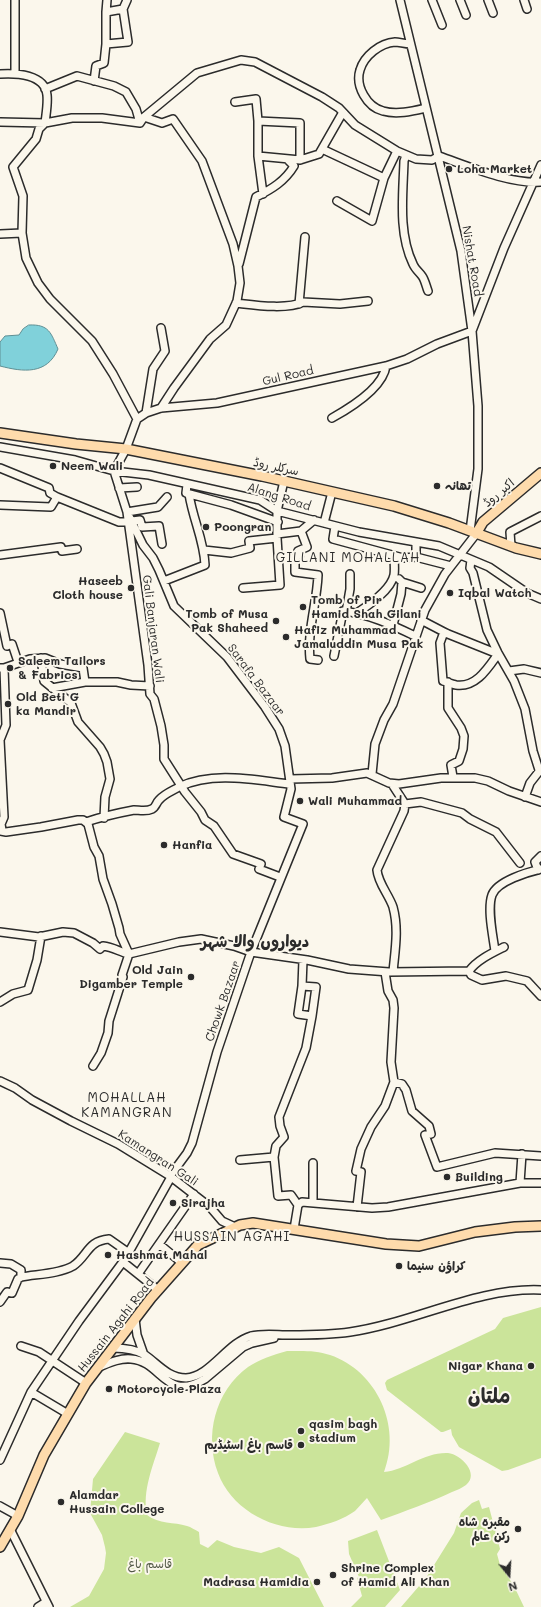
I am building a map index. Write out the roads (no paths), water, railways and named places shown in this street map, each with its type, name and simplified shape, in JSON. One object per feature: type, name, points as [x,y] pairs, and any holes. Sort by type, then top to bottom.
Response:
[{"type":"main road","name":"سرکلر روڈ","points":[[0,433],[76,444],[126,449],[284,481],[394,506],[511,546],[541,554]]},
{"type":"main road","name":"اکبر روڈ","points":[[473,532],[541,474]]},
{"type":"main road","name":"Hussain Agahi Road","points":[[0,1547],[11,1531],[44,1455],[86,1383],[158,1290],[198,1245],[240,1225],[253,1224],[386,1244],[419,1246],[475,1232],[515,1227],[541,1226]]},
{"type":"street","points":[[15,0],[15,74]]},
{"type":"street","points":[[94,81],[96,66],[104,63],[107,0]]},
{"type":"street","points":[[106,44],[128,42],[123,9],[127,0]]},
{"type":"street","name":"Nishat Road","points":[[400,0],[461,251],[472,331],[478,406],[478,469],[473,532]]},
{"type":"street","points":[[432,0],[442,25]]},
{"type":"street","points":[[460,0],[466,15]]},
{"type":"street","points":[[488,0],[493,13]]},
{"type":"street","points":[[524,0],[527,9]]},
{"type":"street","points":[[106,12],[123,9]]},
{"type":"street","points":[[410,44],[395,42],[380,46],[368,56],[360,70],[360,84],[369,105],[384,112],[407,112],[426,108]]},
{"type":"street","points":[[142,120],[197,73],[241,60],[255,62],[322,97],[339,108],[355,125],[396,151],[416,159],[432,160],[439,156],[489,174],[533,182],[541,182]]},
{"type":"street","points":[[0,74],[15,74],[32,78],[44,85],[47,95],[45,123],[39,129],[36,139],[13,167],[23,196],[22,233],[26,258],[38,283],[50,299],[92,341],[113,374],[137,419],[126,449],[114,471]]},
{"type":"street","points":[[45,89],[77,76],[114,86],[126,92],[142,120]]},
{"type":"street","points":[[235,102],[256,99],[258,121],[258,156],[263,194]]},
{"type":"street","points":[[258,156],[300,160],[320,154],[343,112]]},
{"type":"street","points":[[0,122],[45,123],[72,118],[102,118],[142,120],[162,124],[173,119],[202,161],[233,244],[240,284],[236,303],[226,325],[210,339],[161,408]]},
{"type":"street","points":[[258,121],[300,123],[300,160]]},
{"type":"street","points":[[322,149],[384,178]]},
{"type":"street","points":[[337,201],[372,221],[384,178],[396,151]]},
{"type":"street","points":[[406,155],[404,161],[402,202],[405,241],[413,266],[423,278],[428,291]]},
{"type":"street","points":[[238,266],[256,197],[272,189],[288,176],[294,166],[288,160]]},
{"type":"street","points":[[472,331],[504,248],[541,164]]},
{"type":"street","points":[[0,234],[22,233]]},
{"type":"street","points":[[299,304],[305,237]]},
{"type":"street","points":[[236,303],[275,306],[299,304],[303,302],[340,304],[368,301]]},
{"type":"street","points":[[146,413],[153,369],[165,351],[161,328]]},
{"type":"street","name":"Gul Road","points":[[137,419],[146,413],[161,408],[217,403],[386,366],[408,359],[437,344],[472,331]]},
{"type":"street","points":[[332,418],[353,407],[372,389],[385,372],[386,366]]},
{"type":"street","name":"Alang Road","points":[[0,447],[75,460],[114,471],[149,475],[187,485],[260,500],[277,511],[335,526],[439,546],[489,567],[527,593],[541,599]]},
{"type":"street","points":[[0,468],[49,488],[50,493],[57,497],[119,522],[140,520],[142,527],[159,526],[162,544]]},
{"type":"street","name":"Sarafa Bazaar","points":[[114,471],[130,521],[142,545],[153,558],[174,606],[227,657],[265,707],[279,729],[285,746],[290,784]]},
{"type":"street","points":[[243,588],[280,585],[277,511],[284,481]]},
{"type":"street","points":[[164,582],[205,565],[204,550],[192,513],[189,494],[186,493],[187,485]]},
{"type":"street","points":[[119,488],[137,486]]},
{"type":"street","points":[[324,523],[332,492]]},
{"type":"street","points":[[189,494],[235,506],[278,522]]},
{"type":"street","points":[[235,506],[237,495]]},
{"type":"street","points":[[0,505],[51,506],[57,497]]},
{"type":"street","points":[[127,512],[158,507],[167,497]]},
{"type":"street","points":[[511,546],[510,532],[541,516]]},
{"type":"street","points":[[204,550],[231,553],[250,548],[249,541],[301,531],[314,520]]},
{"type":"street","name":"Gali Banjaran Wali","points":[[130,521],[148,665],[150,694],[154,699],[161,726],[164,745],[164,759],[205,820],[214,826],[233,854],[261,864],[259,869],[280,877]]},
{"type":"street","points":[[335,526],[333,539],[394,556],[403,558],[416,557],[451,566]]},
{"type":"street","points":[[301,531],[307,547],[298,551],[300,555],[295,557],[295,572],[318,575],[318,590],[309,637],[310,659],[318,660]]},
{"type":"street","points":[[372,774],[375,744],[384,720],[393,704],[425,610],[445,574],[473,532]]},
{"type":"street","points":[[416,542],[416,557]]},
{"type":"street","points":[[0,554],[61,547],[62,551],[77,549]]},
{"type":"street","points":[[357,613],[379,597],[394,576],[394,556]]},
{"type":"street","points":[[471,560],[470,568],[473,573],[487,630],[498,654],[514,681],[525,709],[533,751],[540,769],[530,783],[525,797]]},
{"type":"street","points":[[346,612],[350,589],[350,574]]},
{"type":"street","points":[[394,576],[402,582],[421,588]]},
{"type":"street","points":[[393,625],[401,594],[402,582]]},
{"type":"street","points":[[334,656],[342,611],[357,613],[393,625],[415,636]]},
{"type":"street","points":[[0,613],[7,646],[12,644],[18,662]]},
{"type":"street","points":[[421,620],[444,632],[498,654]]},
{"type":"street","points":[[444,632],[440,643],[443,681],[455,685],[463,685],[480,677],[498,654]]},
{"type":"street","points":[[85,682],[83,668],[60,664],[45,658],[30,658],[2,668],[6,725],[0,740],[4,817],[1,824],[1,830],[6,832],[78,820],[83,820],[86,822],[134,810],[147,811],[152,809],[161,798],[181,786],[194,781],[216,778],[250,779],[290,784],[367,773],[392,784],[453,777],[475,778],[488,781],[509,792],[541,802]]},
{"type":"street","points":[[41,658],[44,681],[71,703],[78,722],[100,747],[104,754],[110,779],[105,798],[104,818]]},
{"type":"street","points":[[508,671],[524,669],[541,673]]},
{"type":"street","points":[[52,688],[85,682],[117,682],[126,683],[130,686],[150,686]]},
{"type":"street","points":[[448,682],[448,708],[461,728],[464,736],[463,749],[459,761],[451,765],[453,777]]},
{"type":"street","name":"Chowk Bazaar","points":[[0,1460],[2,1449],[31,1392],[51,1361],[123,1262],[192,1142],[217,1052],[251,952],[280,877],[303,824],[284,817],[290,784]]},
{"type":"street","points":[[392,784],[405,804],[404,811],[377,870],[392,907],[396,924],[397,934],[393,972]]},
{"type":"street","points":[[405,804],[421,802],[462,812],[496,832],[520,863]]},
{"type":"street","points":[[86,822],[99,856],[103,879],[120,928],[120,934],[129,954],[109,1021],[108,1033],[101,1053],[93,1066]]},
{"type":"street","points":[[495,951],[491,908],[492,895],[496,888],[512,879],[539,870],[535,862],[541,856]]},
{"type":"street","points":[[0,932],[41,936],[63,932],[74,933],[93,943],[100,950],[103,946],[111,947],[122,953],[129,954],[179,942],[201,939],[234,946],[251,952],[349,969],[385,972],[469,971],[471,974],[482,980],[506,976],[527,981],[541,996]]},
{"type":"street","points":[[0,1002],[8,996],[28,990],[37,960],[41,936]]},
{"type":"street","points":[[469,971],[474,965],[495,951],[504,947]]},
{"type":"street","points":[[303,960],[302,986],[298,1014],[312,1016]]},
{"type":"street","points":[[357,1207],[360,1172],[356,1171],[361,1148],[371,1127],[385,1106],[394,1082],[391,1062],[394,1008],[393,1000],[388,991],[385,972]]},
{"type":"street","points":[[294,1229],[298,1205],[291,1195],[278,1196],[274,1157],[276,1146],[284,1137],[280,1126],[279,1117],[306,1048],[312,1016],[316,987],[302,986]]},
{"type":"street","name":"Kamangran Gali","points":[[0,1081],[15,1088],[32,1100],[71,1122],[118,1144],[171,1177],[210,1207],[222,1220],[235,1227]]},
{"type":"street","points":[[394,1082],[402,1084],[406,1090],[412,1111],[429,1126],[431,1134],[425,1135],[437,1167],[495,1153],[541,1156]]},
{"type":"street","points":[[520,1182],[522,1154]]},
{"type":"street","points":[[240,1160],[274,1157]]},
{"type":"street","points":[[313,1163],[313,1202]]},
{"type":"street","points":[[298,1205],[302,1202],[313,1202],[357,1207],[388,1207],[520,1182],[541,1183]]},
{"type":"street","points":[[138,1274],[194,1194]]},
{"type":"street","points":[[0,1302],[7,1292],[12,1293],[18,1279],[21,1277],[73,1266],[81,1259],[94,1242],[108,1239],[129,1252]]},
{"type":"street","points":[[160,1244],[182,1263]]},
{"type":"street","points":[[123,1262],[158,1290]]},
{"type":"street","points":[[0,1263],[11,1264],[21,1270],[21,1277]]},
{"type":"street","points":[[112,1348],[133,1350],[144,1354],[168,1373],[186,1378],[198,1375],[204,1371],[241,1340],[261,1334],[321,1335],[361,1330],[491,1294],[513,1290],[541,1290]]},
{"type":"street","points":[[135,1319],[137,1335],[144,1354]]},
{"type":"street","points":[[97,1368],[116,1360],[132,1359],[144,1363],[173,1384],[186,1386],[198,1383],[205,1379],[243,1347],[260,1341],[286,1335]]},
{"type":"street","points":[[21,1346],[39,1352],[86,1383]]},
{"type":"street","points":[[31,1392],[68,1414]]},
{"type":"street","points":[[0,1506],[18,1516]]},
{"type":"street","points":[[11,1531],[47,1604],[38,1607]]},
{"type":"water","points":[[29,325],[41,326],[51,334],[58,349],[53,357],[48,363],[34,370],[17,370],[0,366],[0,342],[5,336],[19,335],[23,329]]},
{"type":"place","name":"Loha Market","points":[[449,169]]},
{"type":"place","name":"Neem Wali","points":[[53,466]]},
{"type":"place","name":"تھانہ","points":[[437,486]]},
{"type":"place","name":"Poongran","points":[[206,527]]},
{"type":"place","name":"Haseeb Cloth house","points":[[131,588]]},
{"type":"place","name":"Iqbal Watch","points":[[450,593]]},
{"type":"place","name":"Tomb of Pir Hamid Shah Gilani","points":[[303,607]]},
{"type":"place","name":"Tomb of Musa Pak Shaheed","points":[[276,621]]},
{"type":"place","name":"Hafiz Muhammad Jamaluddin Musa Pak","points":[[286,637]]},
{"type":"place","name":"Saleem Tailors & Fabrics","points":[[10,668]]},
{"type":"place","name":"Old Beti G ka Mandir","points":[[8,704]]},
{"type":"place","name":"Wali Muhammad","points":[[300,801]]},
{"type":"place","name":"Hanfia","points":[[164,845]]},
{"type":"place","name":"Old Jain Digamber Temple","points":[[191,977]]},
{"type":"place","name":"Building","points":[[447,1177]]},
{"type":"place","name":"Sirajha","points":[[173,1203]]},
{"type":"place","name":"Hashmat Mahal","points":[[108,1255]]},
{"type":"place","name":"کراؤن سنیما","points":[[399,1266]]},
{"type":"place","name":"Nigar Khana","points":[[531,1366]]},
{"type":"place","name":"Motorcycle Plaza","points":[[109,1389]]},
{"type":"place","name":"qasim bagh stadium","points":[[301,1431]]},
{"type":"place","name":"قاسم باغ اسٹیڈیم","points":[[301,1445]]},
{"type":"place","name":"Alamdar Hussain College","points":[[61,1502]]},
{"type":"place","name":"مقبرہ شاہ رکن عالم","points":[[518,1529]]},
{"type":"place","name":"Shrine Complex of Hamid Ali Khan","points":[[333,1575]]},
{"type":"place","name":"Madrasa Hamidia","points":[[317,1582]]},
{"type":"district","name":"GILLANI MOHALLAH","points":[[348,558]]},
{"type":"district","name":"دیواروں والا شہر","points":[[255,942]]},
{"type":"district","name":"MOHALLAH KAMANGRAN","points":[[127,1106]]},
{"type":"district","name":"HUSSAIN AGAHI","points":[[232,1237]]},
{"type":"district","name":"ملتان","points":[[489,1397]]},
{"type":"park label","name":"قاسم باغ","points":[[150,1564]]}]
